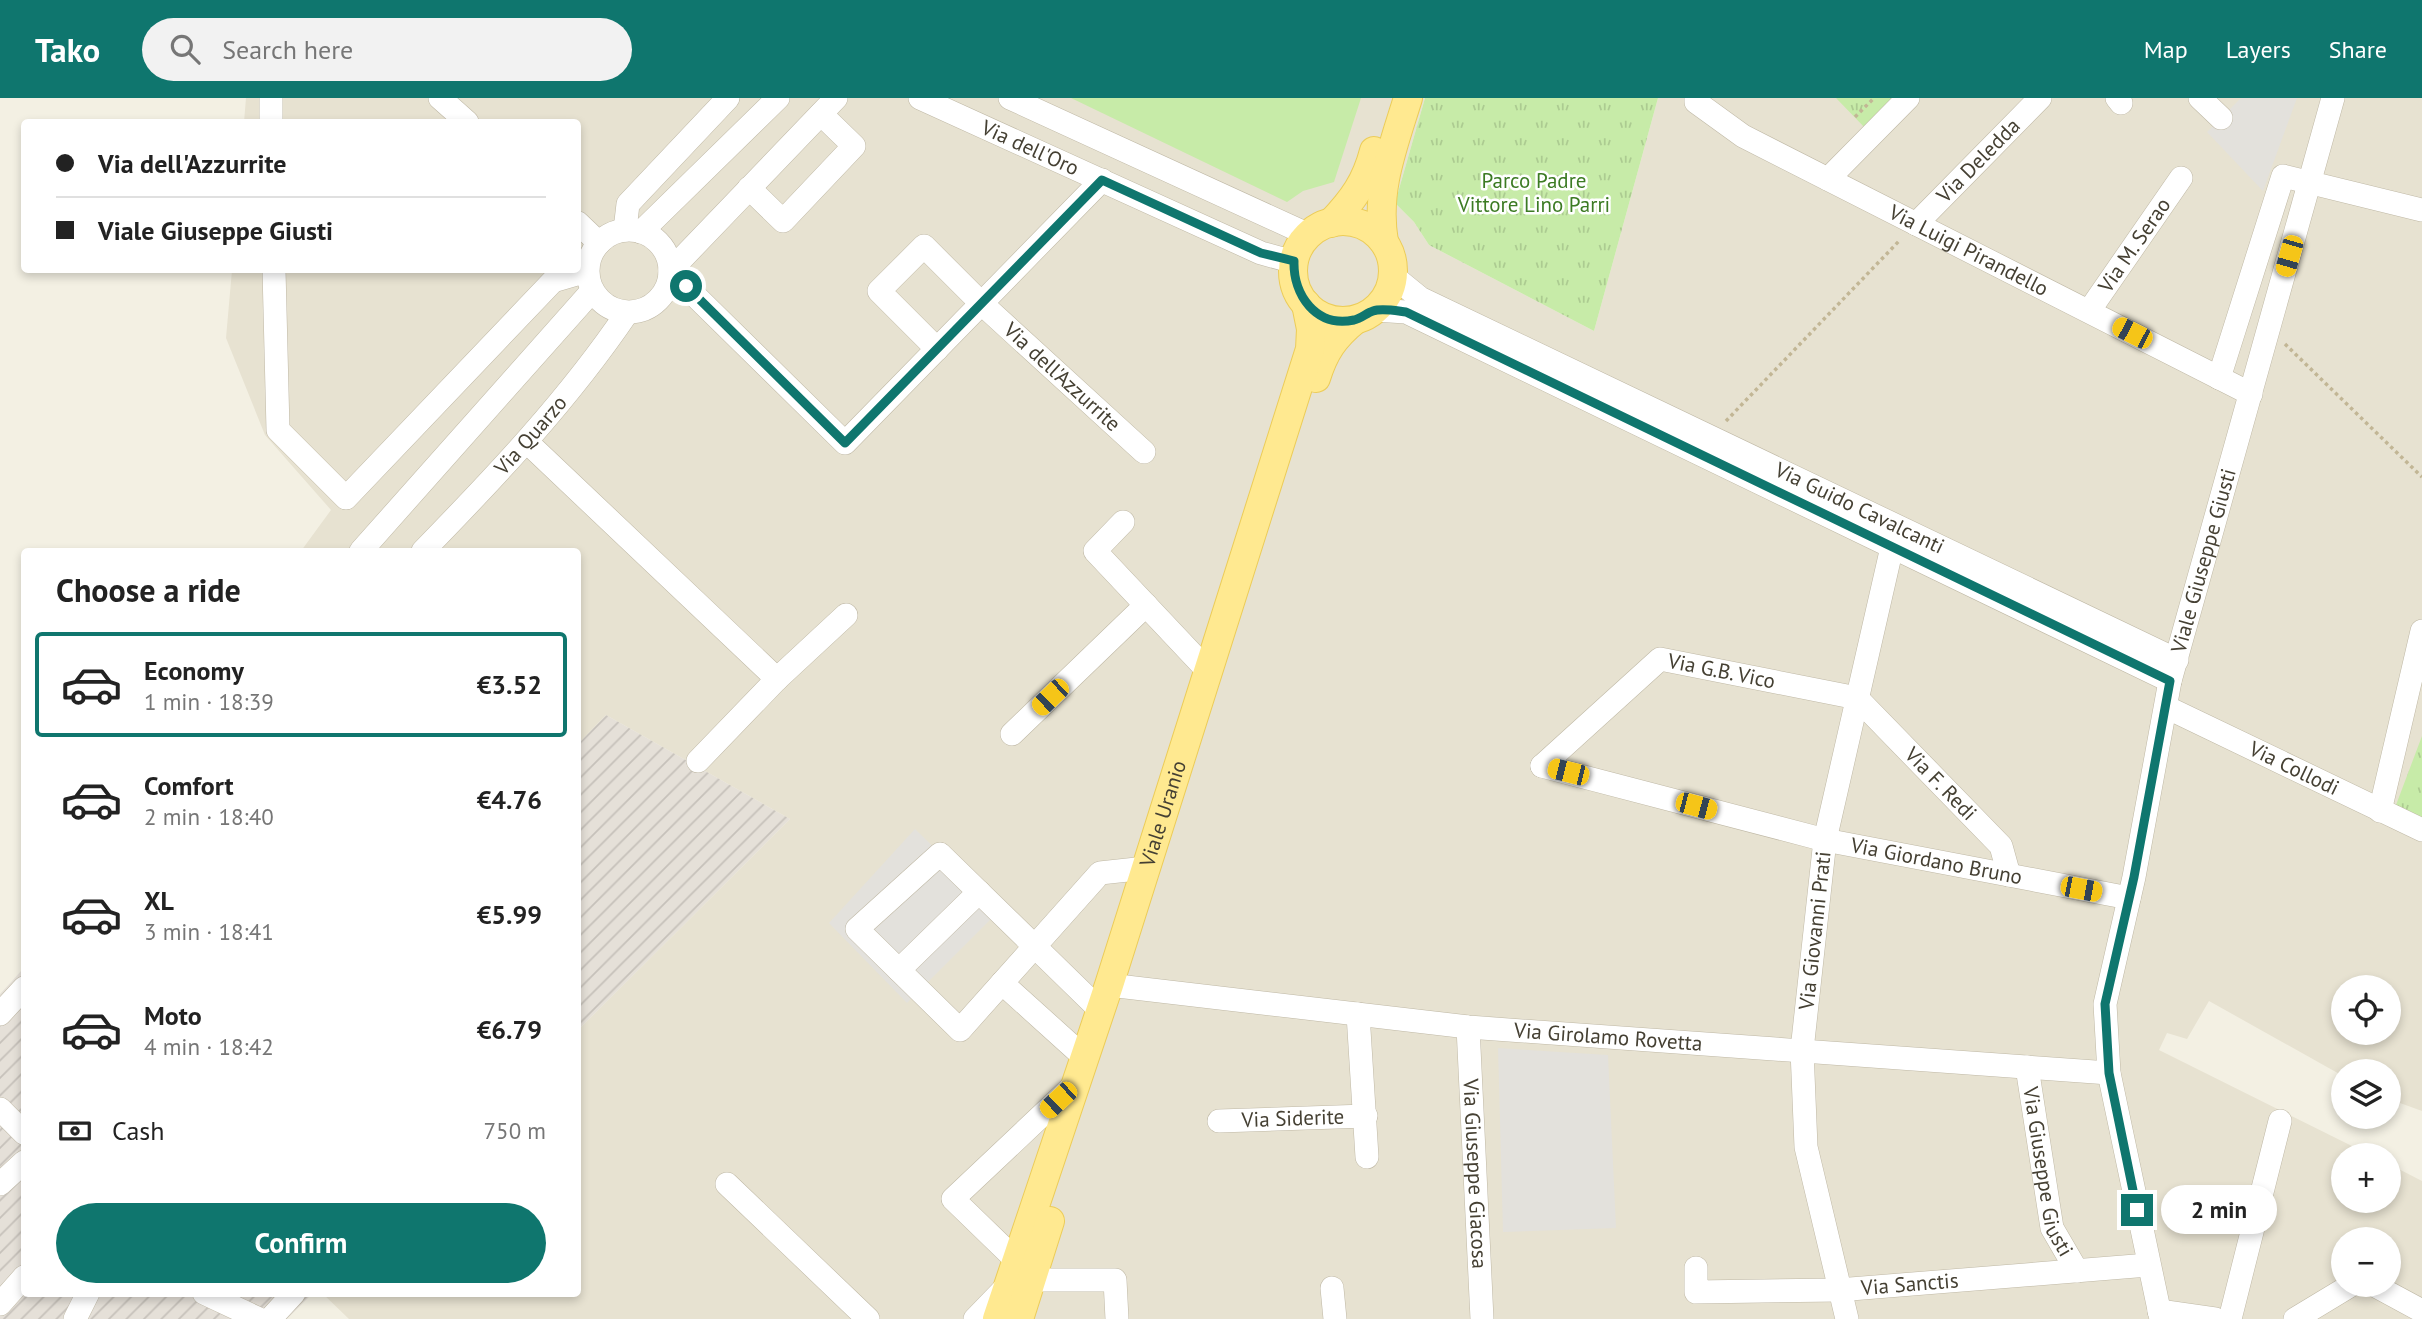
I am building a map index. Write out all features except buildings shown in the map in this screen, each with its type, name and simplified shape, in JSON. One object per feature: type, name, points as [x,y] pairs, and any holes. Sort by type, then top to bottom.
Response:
[{"type":"main road","points":[[1390,98],[1366,179],[1353,201],[1320,229],[1294,261],[1296,284],[1306,304],[1328,318],[1365,315],[1384,301],[1393,276],[1393,264],[1384,242],[1379,216],[1382,183],[1408,98]]},
{"type":"main road","points":[[1320,229],[1346,221],[1360,224],[1384,242]]},
{"type":"main road","name":"Viale Uranio","points":[[1019,1319],[1019,1275],[1080,1070],[1111,994],[1146,868],[1310,349],[1311,329],[1306,304]]},
{"type":"main road","name":"Viale Uranio","points":[[997,1319],[1019,1275],[1323,355],[1334,337],[1365,315]]},
{"type":"street","points":[[271,98],[271,119]]},
{"type":"street","points":[[440,98],[464,119]]},
{"type":"street","points":[[633,231],[628,205],[728,98]]},
{"type":"street","points":[[749,188],[783,221],[854,146],[829,106],[749,188],[670,271],[668,284],[652,305],[627,313],[601,302],[590,281],[593,251],[599,243],[633,231],[778,98]]},
{"type":"street","name":"Via dell'Oro","points":[[920,98],[1261,253],[1294,261]]},
{"type":"street","name":"Via dell'Oro","points":[[1010,98],[1320,229]]},
{"type":"street","name":"Via Luigi Pirandello","points":[[1696,98],[1696,102],[1743,136],[2251,394]]},
{"type":"street","points":[[1828,179],[1908,98]]},
{"type":"street","name":"Via Deledda","points":[[1916,223],[2040,98]]},
{"type":"street","points":[[2200,98],[2221,118]]},
{"type":"street","name":"Viale Giuseppe Giusti","points":[[2160,1315],[2109,1073],[2105,1004],[2174,670],[2333,98]]},
{"type":"street","points":[[2220,378],[2283,176],[2422,210]]},
{"type":"street","name":"Via M. Serao","points":[[2089,311],[2180,178]]},
{"type":"street","points":[[633,231],[662,247],[670,271],[845,443],[1102,180]]},
{"type":"street","points":[[581,226],[599,243]]},
{"type":"street","name":"Via dell'Azzurrite","points":[[937,349],[879,291],[924,246],[981,303],[1143,452]]},
{"type":"street","points":[[274,273],[278,430],[346,498],[553,281],[590,281]]},
{"type":"street","name":"Via Guido Cavalcanti","points":[[1393,276],[1420,298],[1711,437],[2174,670]]},
{"type":"street","points":[[364,548],[590,281]]},
{"type":"street","name":"Via Guido Cavalcanti","points":[[1365,315],[1406,312],[1892,547],[2174,670]]},
{"type":"street","name":"Via Quarzo","points":[[426,548],[528,443],[594,362],[627,313]]},
{"type":"street","points":[[528,443],[777,679]]},
{"type":"street","points":[[1123,522],[1095,551],[1208,671]]},
{"type":"street","name":"Via Giovanni Prati","points":[[1847,1319],[1806,1147],[1802,1050],[1825,840],[1892,547]]},
{"type":"street","points":[[1012,734],[1146,605]]},
{"type":"street","points":[[698,761],[777,679],[846,615]]},
{"type":"street","points":[[2380,811],[2422,631]]},
{"type":"street","name":"Via G.B. Vico","points":[[1542,766],[1660,659],[1857,698]]},
{"type":"street","name":"Via F. Redi","points":[[1857,698],[2001,846],[2009,875]]},
{"type":"street","name":"Via Collodi","points":[[2165,707],[2422,830]]},
{"type":"street","name":"Via Giordano Bruno","points":[[1542,766],[1825,840],[2129,898]]},
{"type":"street","points":[[1111,994],[1035,946],[940,853],[857,929],[960,1030],[1002,984],[1035,946],[1100,873],[1146,868]]},
{"type":"street","points":[[899,970],[979,892]]},
{"type":"street","points":[[1002,984],[1080,1070],[953,1199],[1019,1275],[1115,1280],[1117,1319]]},
{"type":"street","points":[[0,1014],[21,991]]},
{"type":"street","name":"Via Girolamo Rovetta","points":[[1111,994],[1358,1014],[1468,1027],[2109,1073]]},
{"type":"street","name":"Via Siderite","points":[[1358,1014],[1367,1157]]},
{"type":"street","name":"Via Giuseppe Giacosa","points":[[1468,1027],[1482,1319]]},
{"type":"street","name":"Via Giuseppe Giusti","points":[[2027,1067],[2052,1228],[2077,1271]]},
{"type":"street","points":[[0,1109],[21,1130]]},
{"type":"street","name":"Via Siderite","points":[[1219,1121],[1366,1116]]},
{"type":"street","points":[[2230,1319],[2280,1121]]},
{"type":"street","points":[[0,1184],[21,1165]]},
{"type":"street","points":[[727,1184],[868,1319]]},
{"type":"street","name":"Via Sanctis","points":[[1696,1268],[1696,1292],[1838,1290],[2148,1265]]},
{"type":"street","points":[[975,1319],[1019,1275]]},
{"type":"street","points":[[0,1304],[21,1281]]},
{"type":"street","points":[[1332,1288],[1335,1319]]},
{"type":"street","points":[[75,1319],[86,1297]]},
{"type":"street","points":[[212,1297],[259,1319]]},
{"type":"street","points":[[270,1319],[290,1297]]},
{"type":"street","points":[[2295,1319],[2331,1297]]},
{"type":"street","points":[[2396,1297],[2422,1311]]},
{"type":"street","points":[[2160,1315],[2215,1319]]},
{"type":"path","points":[[1855,117],[1874,98]]},
{"type":"path","points":[[1711,437],[1916,223]]},
{"type":"path","points":[[2269,328],[2422,477]]},
{"type":"shaded area","points":[[246,98],[1425,98],[1395,203],[1414,222],[1429,245],[1594,331],[1658,98],[2422,98],[2422,1111],[2401,1103],[2401,1059],[2331,1059],[2331,1069],[2209,1001],[2187,1039],[2167,1033],[2159,1050],[2346,1143],[2331,1143],[2331,1213],[2401,1213],[2401,1170],[2422,1181],[2422,1319],[349,1319],[326,1297],[581,1297],[581,1027],[790,819],[606,715],[581,741],[581,548],[303,548],[331,510],[265,435],[226,338],[232,273],[581,273],[581,119],[244,119]]},
{"type":"shaded area","points":[[2241,98],[2297,98],[2263,191],[2207,132]]},
{"type":"shaded area","points":[[606,715],[790,819],[581,1027],[581,741]]},
{"type":"shaded area","points":[[915,829],[999,911],[907,1003],[829,923]]},
{"type":"shaded area","points":[[21,971],[21,1297],[309,1297],[287,1319],[0,1319],[0,994]]},
{"type":"shaded area","points":[[1498,1048],[1608,1055],[1616,1228],[1503,1232]]},
{"type":"green space","points":[[1071,98],[1361,98],[1334,182],[1303,191],[1287,202]]},
{"type":"green space","name":"Parco Padre Vittore Lino Parri","points":[[1425,98],[1658,98],[1594,331],[1429,245],[1414,222],[1395,203]]},
{"type":"green space","points":[[1836,98],[1897,98],[1866,129]]},
{"type":"green space","points":[[2422,736],[2422,820],[2396,805]]},
{"type":"route","points":[[686,286],[845,443],[1102,180],[1261,253],[1294,261],[1298,292],[1316,313],[1341,321],[1354,320],[1375,310],[1406,312],[2170,681],[2134,877],[2105,1004],[2109,1073],[2137,1210]]}]
